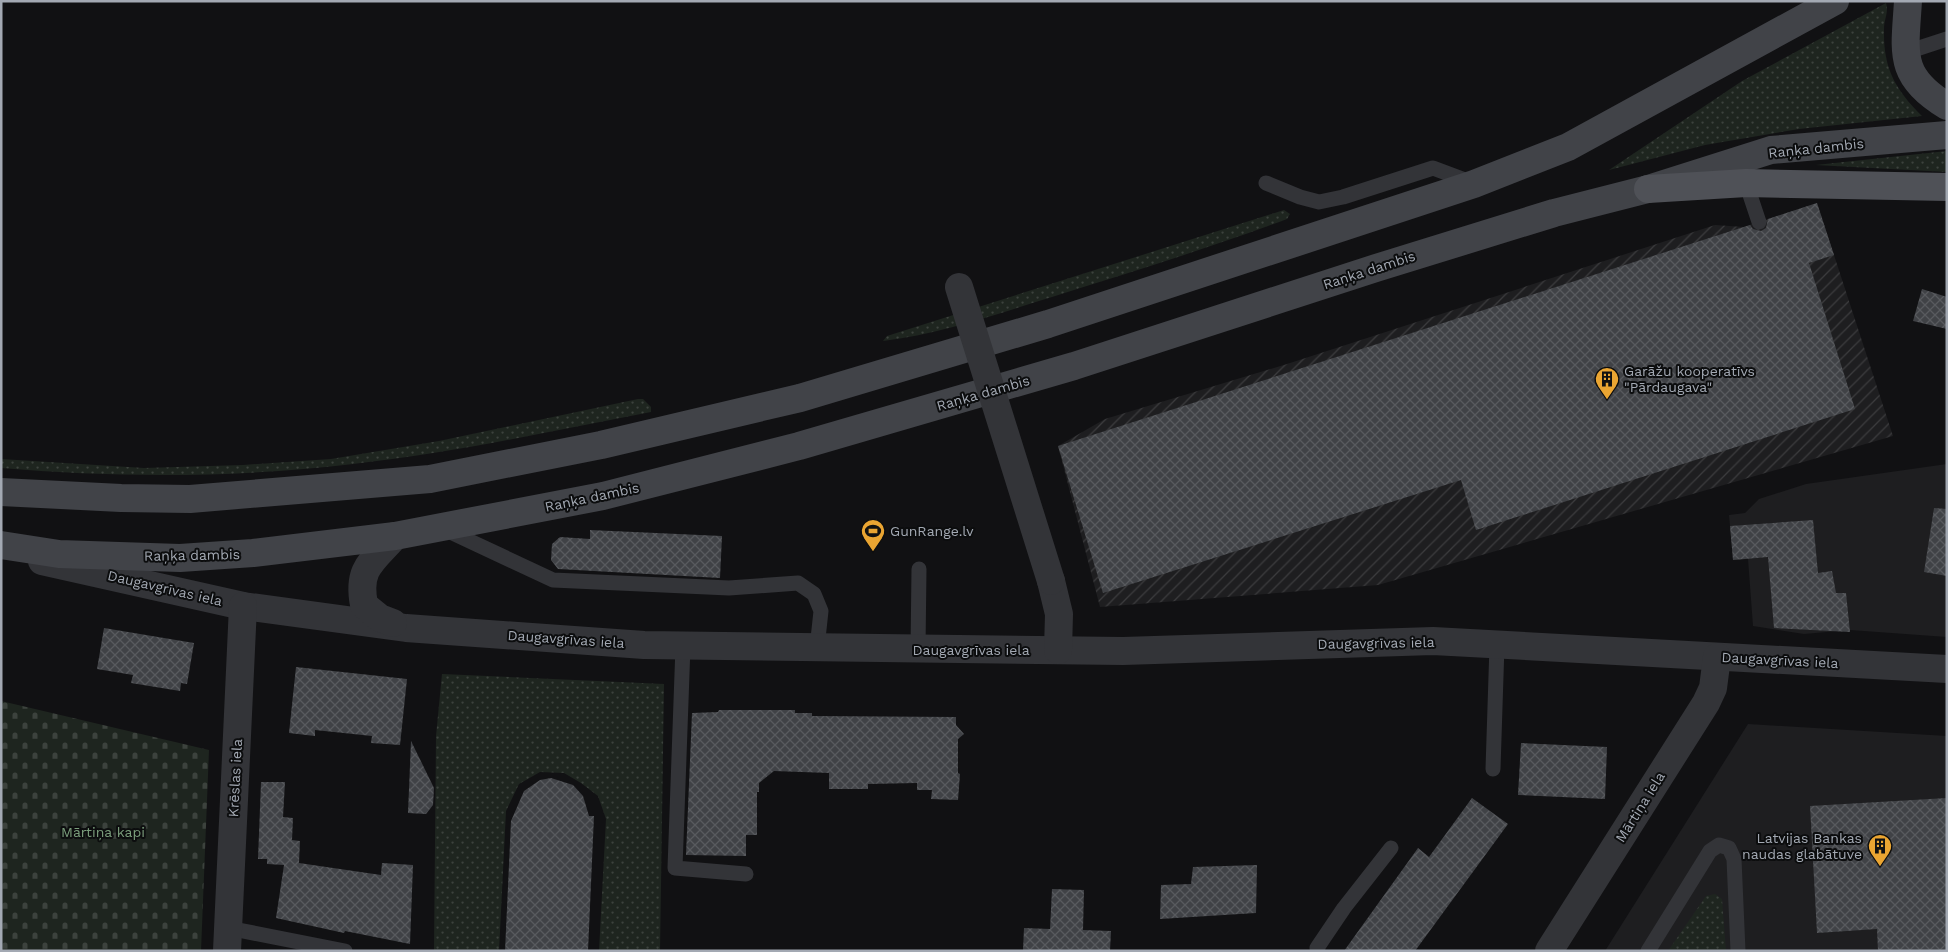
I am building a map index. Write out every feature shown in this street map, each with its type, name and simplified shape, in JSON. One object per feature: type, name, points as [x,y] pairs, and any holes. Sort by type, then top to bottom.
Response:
[{"type":"main road","points":[[1908,1],[1904,53],[1912,74],[1928,95],[1947,106]]},
{"type":"main road","points":[[1,492],[121,498],[190,499],[430,479],[601,445],[800,398],[1048,324],[1474,184],[1568,147],[1832,2]]},
{"type":"main road","name":"Raņķa dambis","points":[[1,545],[59,554],[180,558],[253,553],[395,536],[603,496],[799,446],[1074,366],[1554,213],[1648,189],[1771,150],[1947,135]]},
{"type":"main road","points":[[1648,189],[1746,183],[1947,187]]},
{"type":"street","points":[[959,287],[1051,581],[1059,614],[1058,650]]},
{"type":"street","points":[[395,536],[366,568],[361,586],[364,605],[380,618],[406,628]]},
{"type":"street","name":"Daugavgrīvas iela","points":[[1,555],[53,563],[243,606],[406,628],[683,646],[1123,651],[1434,641],[1947,669]]},
{"type":"street","name":"Krēslas iela","points":[[227,940],[243,606]]},
{"type":"street","name":"Mārtiņa iela","points":[[1549,951],[1706,703],[1713,688],[1717,657]]},
{"type":"lane","points":[[1904,53],[1947,39]]},
{"type":"lane","points":[[1266,183],[1300,197],[1319,202],[1433,168],[1474,184]]},
{"type":"lane","points":[[1746,183],[1759,222]]},
{"type":"lane","points":[[440,527],[552,580],[730,588],[798,584],[814,594],[821,611],[817,648]]},
{"type":"lane","points":[[918,650],[919,569]]},
{"type":"lane","points":[[1493,769],[1497,645]]},
{"type":"lane","points":[[683,646],[674,868],[746,874]]},
{"type":"lane","points":[[1648,951],[1710,851],[1719,845],[1729,848],[1734,859],[1738,951]]},
{"type":"lane","points":[[1318,951],[1317,948],[1339,916],[1390,848]]},
{"type":"lane","points":[[227,940],[345,951]]},
{"type":"shaded area","name":"Garāžu kooperatīvs \"Pārdaugava\"","points":[[1817,203],[1893,436],[1378,585],[1100,607],[1058,446],[1105,419],[1287,364],[1715,225],[1744,227]]},
{"type":"shaded area","points":[[1947,464],[1947,637],[1850,630],[1804,634],[1753,626],[1748,559],[1733,560],[1729,515],[1745,513],[1759,499],[1806,484]]},
{"type":"shaded area","points":[[1748,724],[1947,736],[1947,951],[1605,951]]},
{"type":"green space","points":[[1886,3],[1884,43],[1888,67],[1898,87],[1922,116],[1799,129],[1705,145],[1609,170],[1742,81]]},
{"type":"green space","points":[[1947,151],[1947,172],[1816,165]]},
{"type":"green space","points":[[1284,210],[1290,214],[1287,219],[1170,260],[968,323],[926,334],[883,341],[887,336]]},
{"type":"green space","points":[[643,399],[651,407],[651,412],[465,448],[309,469],[221,474],[133,475],[1,468],[1,459],[144,468],[243,465],[331,459],[439,441]]},
{"type":"green space","points":[[442,674],[664,684],[660,951],[599,951],[606,819],[598,796],[581,783],[564,773],[540,772],[519,784],[506,811],[499,951],[434,951],[436,736]]},
{"type":"green space","name":"Mārtiņa kapi","points":[[1,701],[209,750],[201,951],[1,951]]},
{"type":"green space","points":[[1715,894],[1722,899],[1726,951],[1668,951],[1706,896]]},
{"type":"building","name":"Garāžu kooperatīvs \"Pārdaugava\"","points":[[1817,203],[1834,255],[1809,263],[1855,409],[1476,530],[1461,480],[1103,593],[1058,446],[1750,225],[1753,229],[1761,231],[1766,228],[1768,219]]},
{"type":"building","points":[[1922,289],[1947,297],[1947,329],[1913,321]]},
{"type":"building","points":[[1934,508],[1947,509],[1947,576],[1924,572]]},
{"type":"building","points":[[1813,520],[1818,573],[1832,571],[1836,593],[1846,593],[1850,632],[1774,628],[1768,557],[1733,560],[1730,526]]},
{"type":"building","points":[[590,530],[722,536],[720,578],[558,569],[551,560],[552,544],[560,537],[590,539]]},
{"type":"building","points":[[104,628],[194,643],[187,684],[181,683],[180,691],[131,683],[133,675],[97,669]]},
{"type":"building","points":[[296,667],[407,679],[400,745],[371,743],[372,736],[315,730],[315,736],[289,733]]},
{"type":"building","points":[[719,710],[795,710],[795,713],[812,713],[812,716],[956,717],[956,725],[964,734],[958,739],[958,773],[960,774],[958,800],[931,799],[932,790],[917,790],[917,783],[868,784],[868,789],[829,789],[829,773],[774,771],[759,783],[759,792],[757,792],[757,835],[746,835],[746,856],[686,855],[692,713],[718,712]]},
{"type":"building","points":[[411,741],[434,788],[433,805],[426,814],[408,813]]},
{"type":"building","points":[[1521,743],[1607,747],[1605,799],[1518,795]]},
{"type":"building","points":[[551,778],[573,785],[583,796],[589,816],[594,816],[588,951],[505,951],[511,821],[524,791],[540,780]]},
{"type":"building","points":[[261,782],[285,782],[283,817],[293,818],[292,840],[300,841],[299,863],[381,875],[382,863],[413,865],[410,944],[345,931],[344,933],[276,918],[284,865],[267,864],[267,859],[258,859]]},
{"type":"building","points":[[1472,798],[1508,824],[1415,951],[1344,951],[1418,848],[1429,857]]},
{"type":"building","name":"Latvijas Bankas naudas glabātuve","points":[[1947,798],[1947,951],[1878,951],[1877,929],[1817,933],[1810,806]]},
{"type":"building","points":[[1257,865],[1256,913],[1160,919],[1161,885],[1191,884],[1193,867]]},
{"type":"building","points":[[1052,889],[1084,890],[1083,930],[1111,931],[1110,951],[1023,951],[1024,928],[1050,929]]},
{"type":"place","name":"Garāžu kooperatīvs \"Pārdaugava\"","points":[[1607,400]]},
{"type":"place","name":"GunRange.lv","points":[[873,552]]},
{"type":"place","name":"Latvijas Bankas naudas glabātuve","points":[[1880,867]]}]
